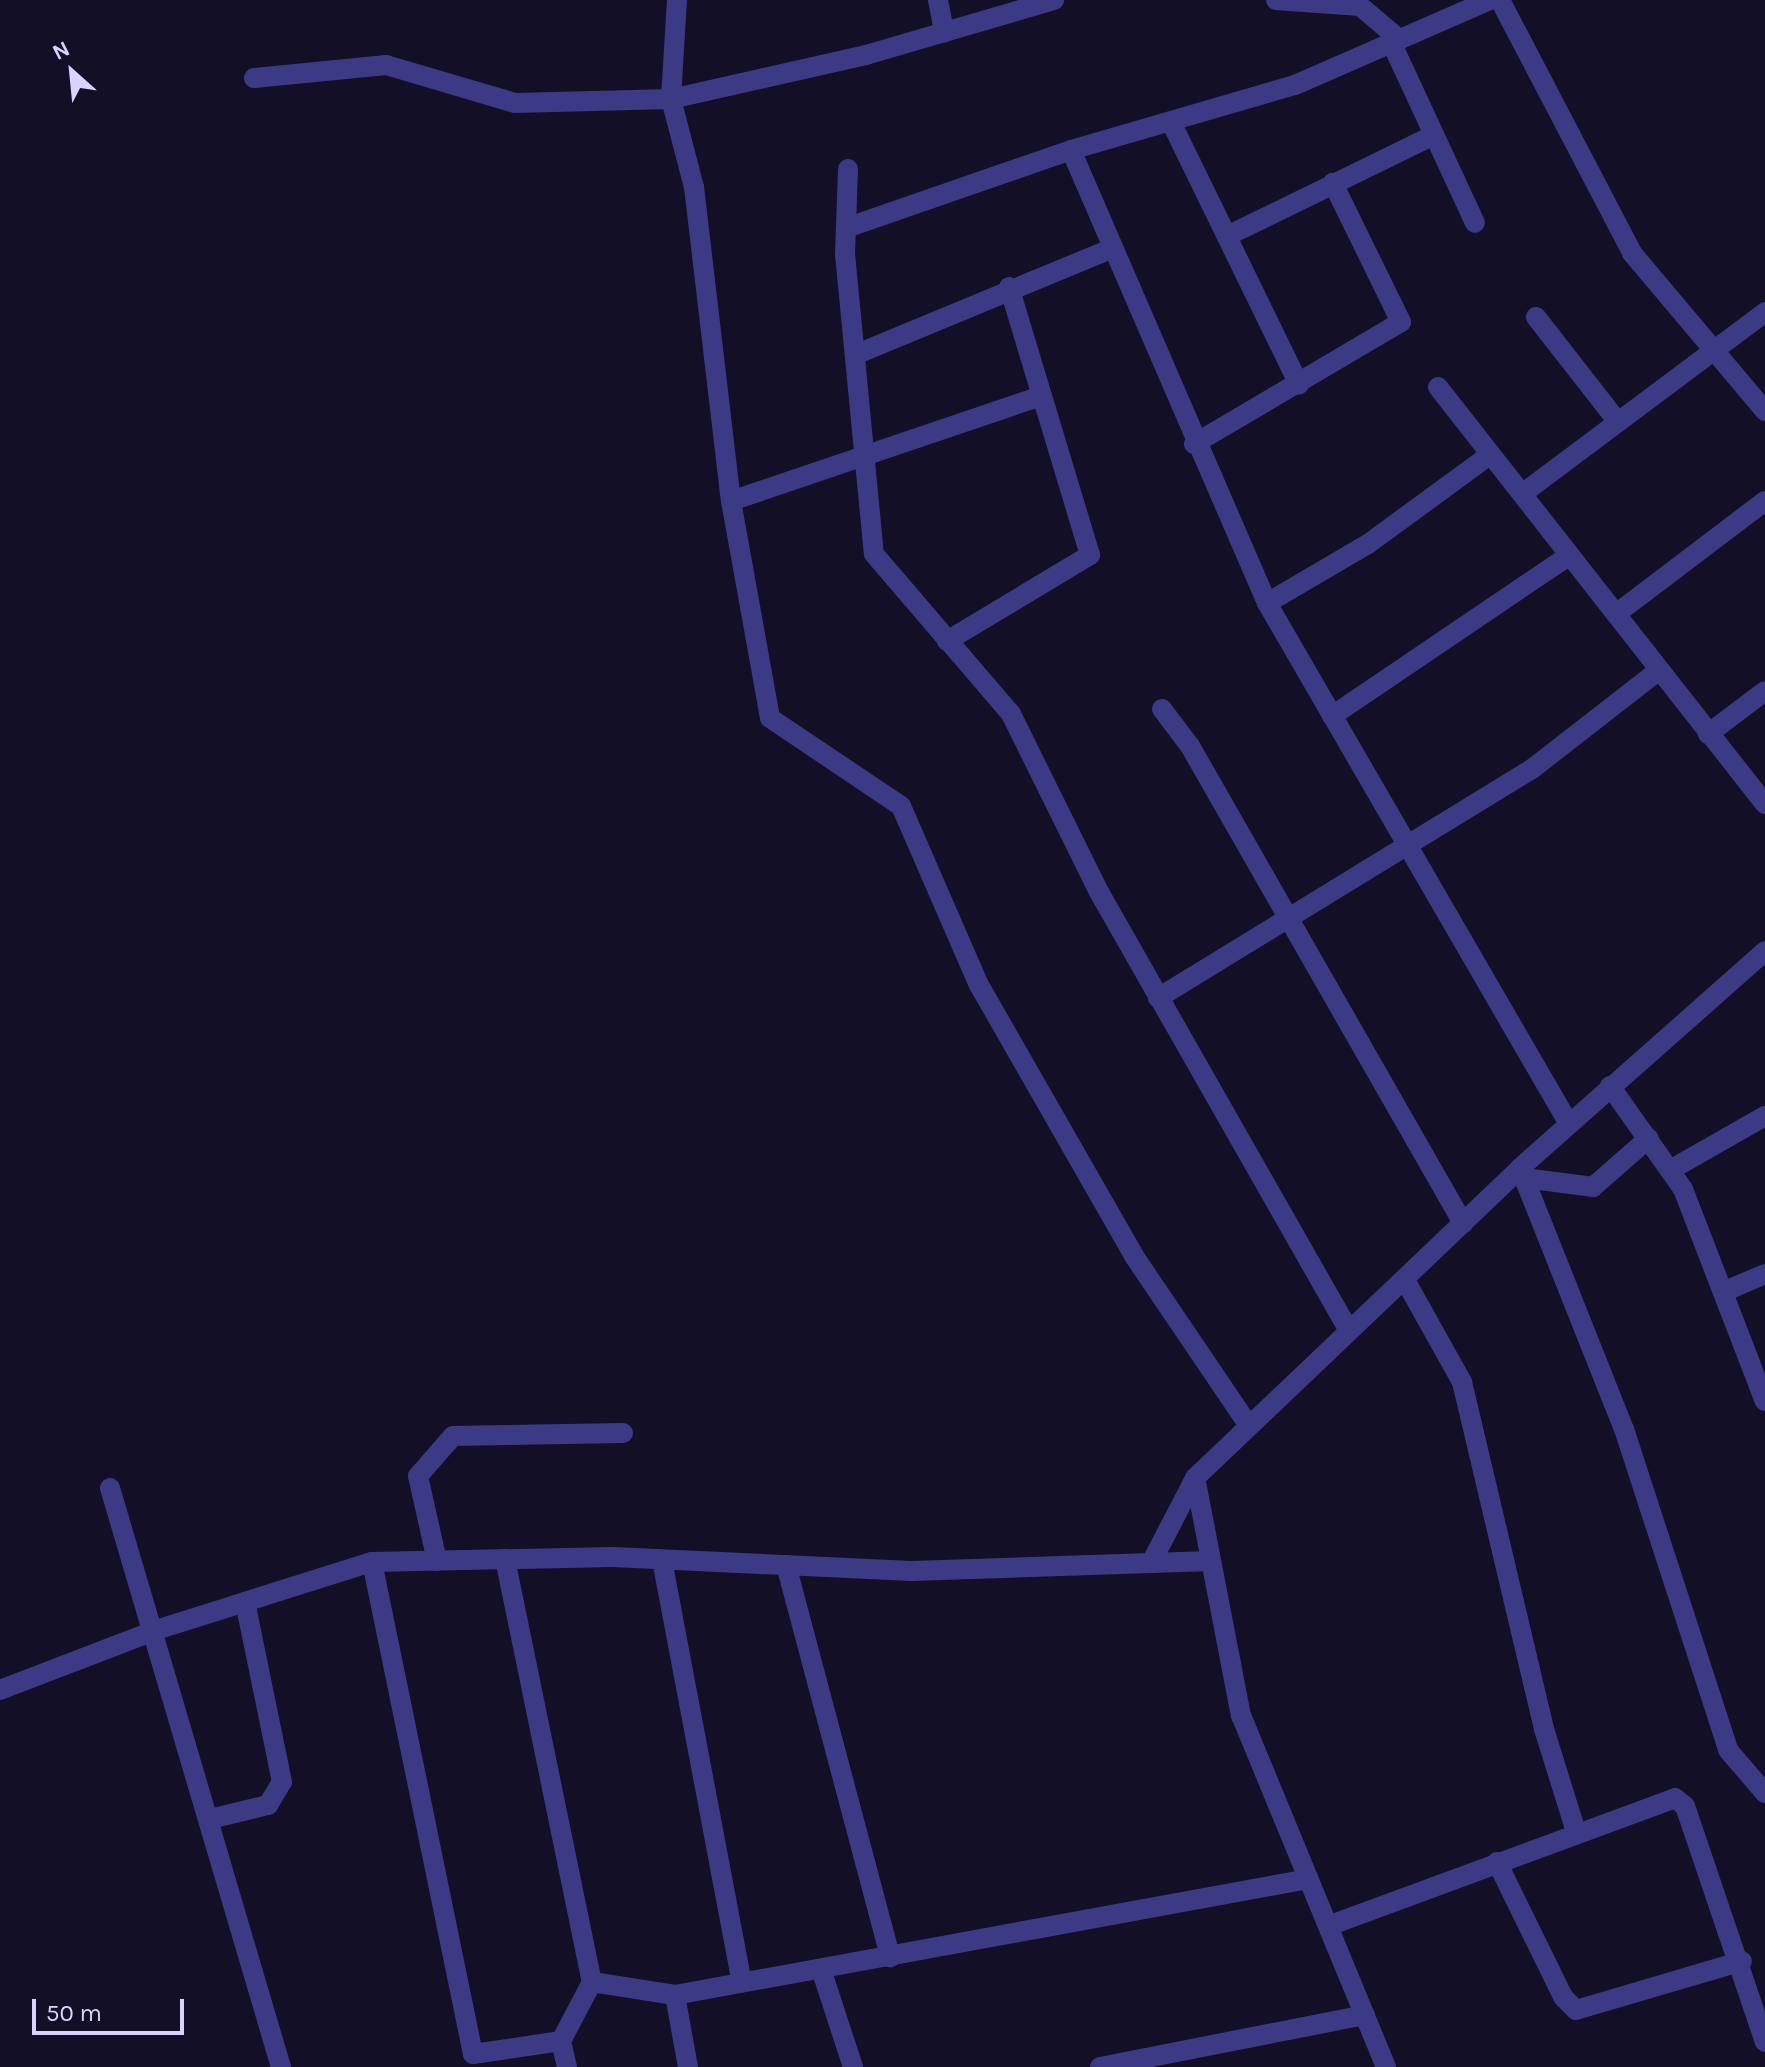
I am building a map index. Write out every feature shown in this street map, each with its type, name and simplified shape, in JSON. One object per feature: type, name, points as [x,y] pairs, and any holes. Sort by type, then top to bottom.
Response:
[{"type":"street","points":[[677,0],[671,99],[694,187],[731,501],[770,718],[880,785],[901,806],[979,985],[1134,1256],[1249,1426]]},
{"type":"street","points":[[938,0],[944,32]]},
{"type":"street","points":[[254,78],[386,65],[515,103],[671,99],[944,32],[1054,0]]},
{"type":"street","points":[[1276,0],[1360,6],[1396,42],[1432,136],[1475,223]]},
{"type":"street","points":[[846,228],[1071,150],[1295,85],[1490,0]]},
{"type":"street","points":[[1500,0],[1609,218],[1765,411]]},
{"type":"street","points":[[1171,122],[1299,384]]},
{"type":"street","points":[[1227,236],[1432,136]]},
{"type":"street","points":[[1071,150],[1194,444],[1267,603],[1569,1124]]},
{"type":"street","points":[[848,169],[846,228],[874,554],[947,641],[994,687],[1011,714],[1158,998],[1348,1329]]},
{"type":"street","points":[[1194,444],[1401,322],[1333,183]]},
{"type":"street","points":[[857,354],[1009,287],[1110,249]]},
{"type":"street","points":[[947,641],[1090,555],[1009,287]]},
{"type":"street","points":[[1522,494],[1765,312]]},
{"type":"street","points":[[1536,317],[1618,422]]},
{"type":"street","points":[[1438,387],[1765,804]]},
{"type":"street","points":[[731,501],[1042,396]]},
{"type":"street","points":[[1267,603],[1368,544],[1491,454]]},
{"type":"street","points":[[1616,614],[1765,501]]},
{"type":"street","points":[[1332,716],[1570,555]]},
{"type":"street","points":[[1158,998],[1287,915],[1532,769],[1659,670]]},
{"type":"street","points":[[1708,734],[1765,691]]},
{"type":"street","points":[[1162,709],[1287,915],[1463,1223]]},
{"type":"street","points":[[1151,1563],[1195,1478],[1348,1329],[1522,1173],[1610,1086],[1765,951]]},
{"type":"street","points":[[1610,1086],[1672,1169],[1725,1291],[1765,1401]]},
{"type":"street","points":[[1672,1169],[1765,1116]]},
{"type":"street","points":[[1522,1173],[1593,1187],[1649,1138]]},
{"type":"street","points":[[1522,1173],[1624,1429],[1728,1750],[1765,1793]]},
{"type":"street","points":[[1725,1291],[1765,1274]]},
{"type":"street","points":[[1405,1280],[1462,1382],[1544,1729],[1576,1832]]},
{"type":"street","points":[[437,1561],[418,1476],[453,1436],[623,1433]]},
{"type":"street","points":[[1195,1478],[1241,1716],[1386,2067]]},
{"type":"street","points":[[110,1488],[156,1630],[281,2067]]},
{"type":"street","points":[[505,1559],[592,1982],[561,2041],[567,2067]]},
{"type":"street","points":[[0,1690],[156,1630],[372,1562],[662,1560],[912,1571],[1211,1561]]},
{"type":"street","points":[[662,1560],[742,1983]]},
{"type":"street","points":[[372,1562],[473,2054],[561,2041]]},
{"type":"street","points":[[786,1565],[890,1957]]},
{"type":"street","points":[[210,1819],[268,1805],[282,1782],[245,1602]]},
{"type":"street","points":[[1328,1926],[1664,1799],[1685,1806],[1742,1961],[1765,2042]]},
{"type":"street","points":[[1497,1862],[1563,1997],[1576,2010],[1742,1961]]},
{"type":"street","points":[[592,1982],[675,1995],[1308,1879]]},
{"type":"street","points":[[821,1969],[853,2067]]},
{"type":"street","points":[[675,1995],[688,2067]]},
{"type":"street","points":[[1100,2067],[1365,2015]]}]
